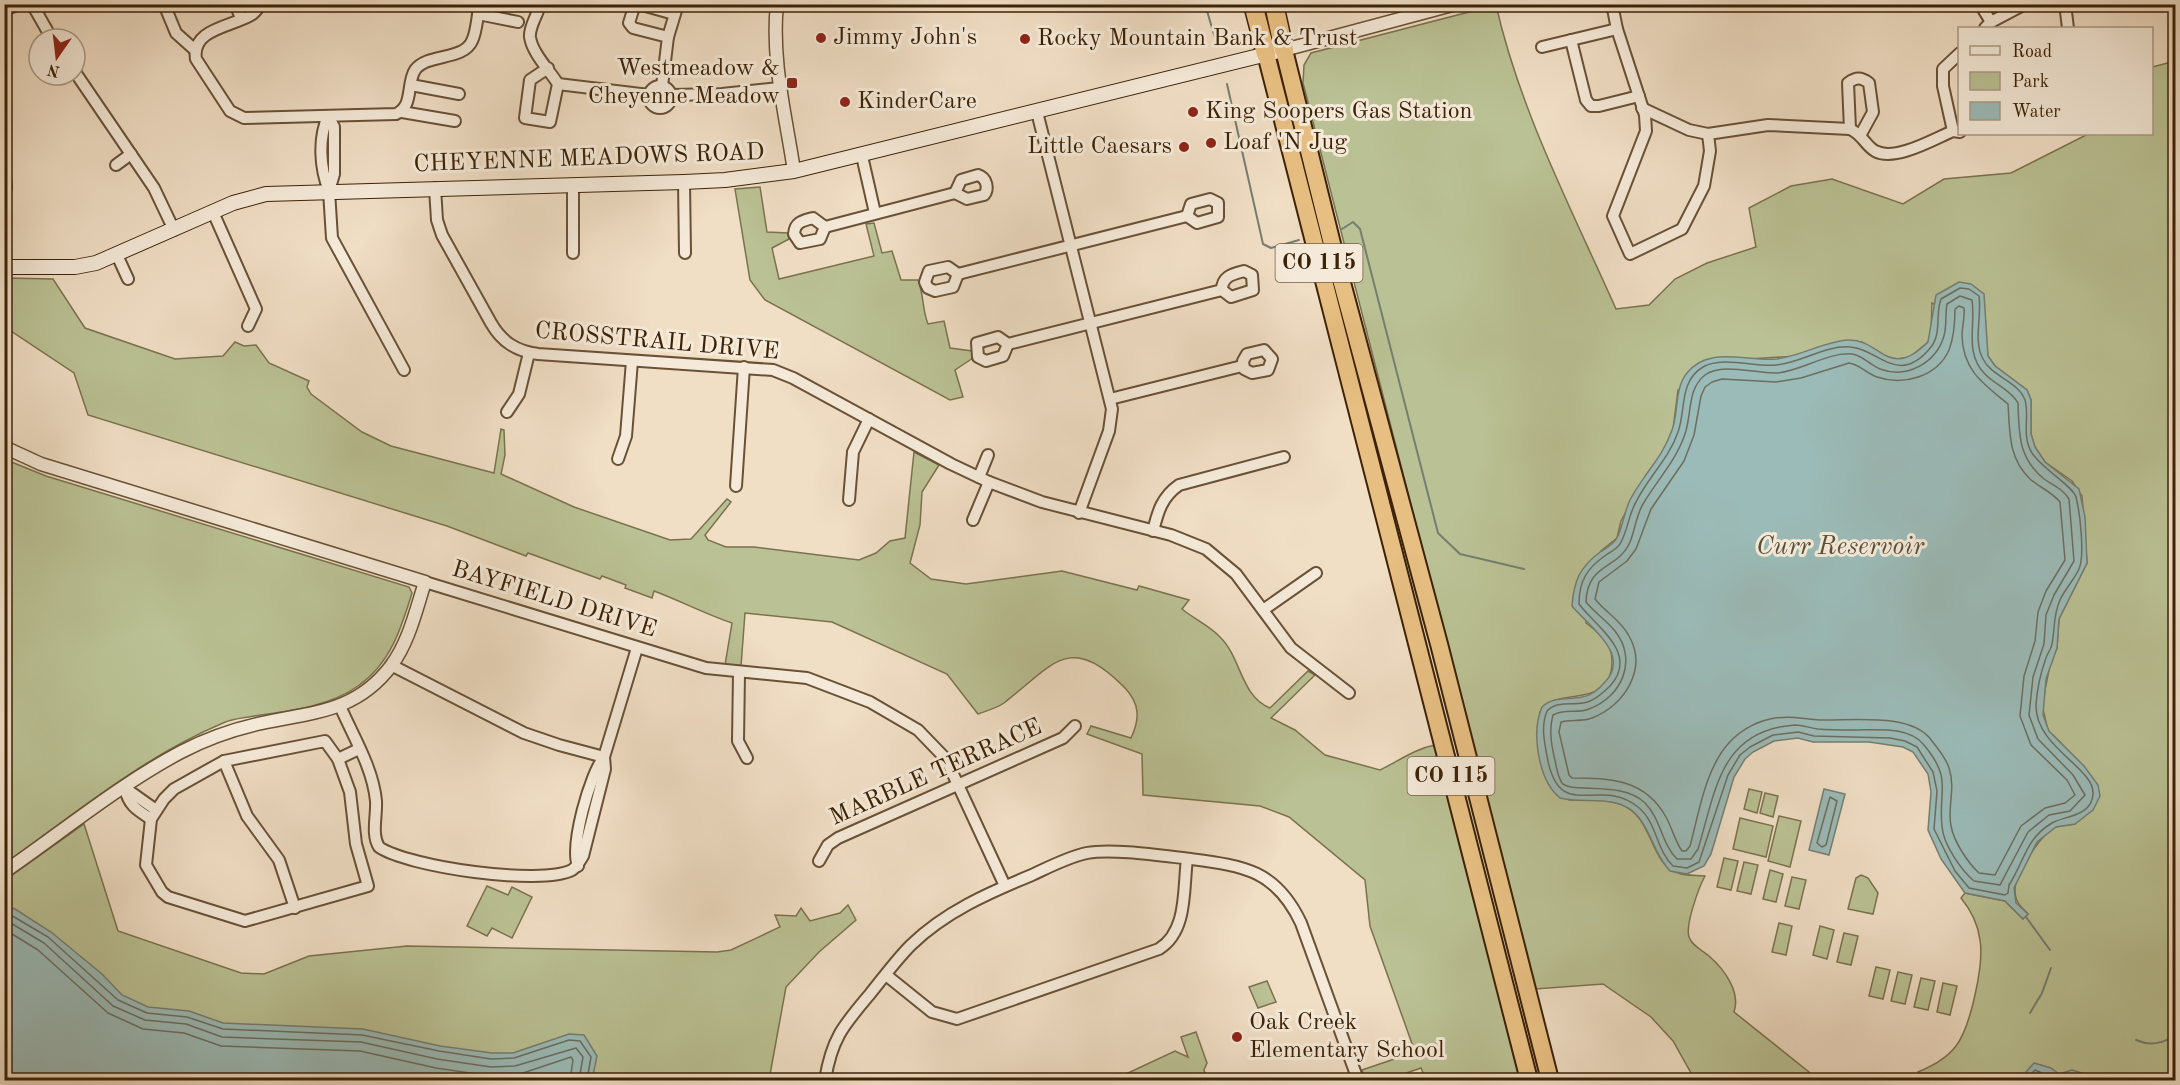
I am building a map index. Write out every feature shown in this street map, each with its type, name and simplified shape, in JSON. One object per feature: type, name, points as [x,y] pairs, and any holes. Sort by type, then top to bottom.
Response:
[{"type":"highway","name":"CO 115","points":[[1253,4],[1275,52],[1338,268],[1440,644],[1550,1080]]},
{"type":"highway","name":"CO 115","points":[[1274,4],[1275,52],[1371,471],[1529,1080]]},
{"type":"main road","name":"CHEYENNE MEADOWS ROAD","points":[[4,267],[75,267],[117,255],[213,212],[266,194],[684,182],[725,180],[794,171],[1275,52]]},
{"type":"street","points":[[4,10],[20,4]]},
{"type":"street","points":[[32,4],[45,27]]},
{"type":"street","points":[[164,4],[176,33],[195,50]]},
{"type":"street","points":[[236,4],[241,18]]},
{"type":"street","points":[[261,4],[251,15],[202,37],[195,50],[196,59],[236,116],[328,116],[402,112],[455,121]]},
{"type":"street","points":[[540,4],[530,36],[533,46],[548,68],[558,84],[550,122],[525,118],[530,80],[548,68]]},
{"type":"street","points":[[777,4],[776,40],[779,88],[794,171]]},
{"type":"street","points":[[1275,52],[1456,4]]},
{"type":"street","points":[[1612,4],[1617,29],[1639,96],[1646,130],[1612,216],[1630,254],[1682,229],[1704,186],[1710,151],[1708,134]]},
{"type":"street","points":[[1980,4],[1988,25],[2025,4]]},
{"type":"street","points":[[2065,4],[2068,27]]},
{"type":"street","points":[[662,86],[668,37],[676,9],[642,5],[634,7],[629,23],[633,27],[668,37]]},
{"type":"street","points":[[402,112],[414,72],[419,66],[467,47],[472,41],[479,9],[518,22]]},
{"type":"street","points":[[1542,47],[1617,29]]},
{"type":"street","points":[[1572,40],[1586,100],[1591,106],[1639,96]]},
{"type":"street","points":[[1642,108],[1689,130],[1708,134],[1768,125],[1850,129],[1861,134],[1875,151],[1890,153],[1907,151],[1956,131],[1943,86],[1943,69],[1958,54]]},
{"type":"street","points":[[1850,129],[1848,82],[1855,78],[1863,79],[1869,83],[1873,112],[1861,134]]},
{"type":"street","points":[[558,84],[649,95]]},
{"type":"street","points":[[411,85],[459,94]]},
{"type":"street","points":[[662,86],[671,95],[722,94],[779,88]]},
{"type":"street","points":[[649,95],[653,89],[662,86]]},
{"type":"street","points":[[85,87],[154,188],[174,230]]},
{"type":"street","points":[[649,95],[654,105],[661,108],[668,105],[671,95]]},
{"type":"street","points":[[1037,112],[1110,399],[1109,431],[1079,513]]},
{"type":"street","points":[[328,116],[334,127],[328,155],[334,174],[329,191],[331,231],[335,245],[404,370]]},
{"type":"street","points":[[116,165],[131,154]]},
{"type":"street","points":[[862,156],[875,213]]},
{"type":"street","points":[[4,168],[6,188]]},
{"type":"street","points":[[684,182],[685,253]]},
{"type":"street","points":[[573,185],[573,253]]},
{"type":"street","name":"CROSSTRAIL DRIVE","points":[[435,188],[439,227],[490,323],[506,342],[529,353],[744,367],[783,373],[984,480],[1079,513],[1196,544],[1215,555],[1236,574],[1291,648],[1349,693]]},
{"type":"street","points":[[825,227],[955,193]]},
{"type":"street","points":[[213,212],[256,309],[248,326]]},
{"type":"street","points":[[958,274],[1186,216]]},
{"type":"street","points":[[117,255],[128,279]]},
{"type":"street","points":[[1008,344],[1222,290]]},
{"type":"street","points":[[507,412],[519,394],[529,353]]},
{"type":"street","points":[[618,459],[626,436],[632,360]]},
{"type":"street","points":[[1110,399],[1242,366]]},
{"type":"street","points":[[736,486],[744,367]]},
{"type":"street","points":[[849,500],[853,452],[869,419]]},
{"type":"street","name":"BAYFIELD DRIVE","points":[[4,447],[41,464],[638,648],[714,670],[807,678],[870,702],[906,722],[927,738],[946,759],[1005,886]]},
{"type":"street","points":[[973,520],[988,455]]},
{"type":"street","points":[[1153,531],[1160,505],[1169,492],[1179,485],[1284,457]]},
{"type":"street","points":[[1263,610],[1316,573]]},
{"type":"street","points":[[4,872],[181,752],[212,738],[261,723],[314,714],[340,706],[362,693],[391,665],[408,632],[425,582]]},
{"type":"street","points":[[340,706],[375,791],[376,842],[385,851],[440,867],[489,874],[552,873],[577,870],[583,856],[605,769],[604,757],[638,648]]},
{"type":"street","points":[[391,665],[524,733],[559,746],[604,757]]},
{"type":"street","points":[[739,673],[738,741],[747,758]]},
{"type":"street","name":"MARBLE TERRACE","points":[[819,861],[828,844],[838,838],[1063,738],[1075,726]]},
{"type":"street","points":[[320,740],[329,743],[338,759],[352,799],[356,844],[368,886],[245,921],[168,897],[162,892],[147,865],[154,814],[174,789],[224,761],[320,740]]},
{"type":"street","points":[[338,759],[359,749]]},
{"type":"street","points":[[224,761],[247,816],[279,860],[295,908]]},
{"type":"street","points":[[125,788],[154,814]]},
{"type":"street","points":[[825,1080],[834,1041],[910,946],[948,916],[1005,886],[1087,853],[1187,859],[1245,868],[1268,879],[1286,896],[1301,923],[1358,1080]]},
{"type":"street","points":[[886,975],[932,1012],[957,1019],[1159,949],[1172,939],[1179,925],[1187,859]]},
{"type":"green space","points":[[1496,5],[1506,44],[1533,122],[1616,309],[1649,305],[1675,279],[1707,263],[1756,247],[1749,208],[1791,186],[1832,179],[1903,204],[1944,179],[2011,173],[2086,135],[2153,135],[2153,67],[2175,61],[2175,1080],[1922,1080],[1918,1072],[1939,1062],[1956,1046],[1967,1024],[1975,995],[1980,964],[1980,940],[1974,918],[1961,898],[1965,893],[2005,901],[2023,919],[2028,914],[2017,901],[2015,891],[2024,866],[2036,846],[2050,831],[2058,826],[2075,824],[2061,743],[2048,731],[2042,705],[2051,660],[2057,648],[2059,619],[2087,563],[2082,496],[2072,481],[2045,462],[2035,447],[2031,434],[2031,400],[2027,390],[1995,366],[1988,356],[1985,334],[1932,303],[1931,331],[1928,342],[1910,357],[1897,359],[1884,356],[1862,342],[1818,347],[1798,356],[1750,359],[1678,390],[1673,429],[1663,452],[1646,475],[1621,521],[1617,538],[1601,551],[1586,623],[1610,648],[1612,660],[1610,676],[1603,687],[1593,692],[1557,700],[1547,704],[1540,712],[1569,800],[1608,801],[1631,810],[1646,829],[1661,860],[1669,868],[1681,874],[1705,876],[1691,915],[1688,931],[1690,940],[1715,961],[1730,981],[1736,1004],[1734,1012],[1819,1080],[1695,1080],[1673,1041],[1651,1017],[1603,984],[1535,989],[1303,83],[1304,65],[1311,53]]},
{"type":"green space","points":[[760,187],[767,232],[788,233],[789,239],[772,248],[779,279],[874,256],[866,224],[874,223],[882,253],[892,251],[901,280],[918,280],[928,324],[944,321],[950,348],[972,351],[973,358],[955,370],[963,397],[950,400],[765,300],[750,280],[735,189]]},
{"type":"green space","points":[[5,278],[53,279],[85,328],[175,359],[223,356],[235,342],[244,346],[256,345],[269,363],[309,381],[307,387],[311,394],[362,432],[391,446],[494,473],[501,429],[504,430],[505,455],[501,474],[574,507],[670,540],[691,539],[727,499],[731,502],[705,535],[708,540],[726,547],[754,547],[859,560],[876,553],[890,541],[905,538],[914,452],[939,465],[922,492],[920,525],[910,563],[931,579],[966,584],[1062,571],[1137,590],[1139,586],[1189,600],[1182,609],[1212,629],[1227,645],[1247,686],[1260,703],[1270,708],[1308,671],[1315,675],[1271,718],[1295,730],[1325,755],[1380,770],[1413,752],[1435,745],[1520,1080],[1426,1080],[1421,1068],[1386,1080],[1366,1080],[1362,1070],[1415,1052],[1370,926],[1365,880],[1289,817],[1260,806],[1143,795],[1142,754],[1087,734],[1091,726],[1131,738],[1137,718],[1134,700],[1125,688],[1106,671],[1089,661],[1075,658],[1062,660],[1049,667],[1004,703],[978,714],[947,674],[832,622],[745,613],[741,666],[725,665],[732,623],[654,591],[652,598],[602,576],[600,579],[528,553],[526,556],[447,526],[88,415],[74,373],[5,327]]},
{"type":"green space","points":[[4,459],[46,476],[409,587],[412,593],[399,632],[378,667],[358,686],[334,699],[308,707],[231,720],[194,737],[165,752],[110,787],[5,864]]},
{"type":"green space","points":[[1749,789],[1762,792],[1757,813],[1744,809]]},
{"type":"green space","points":[[1765,793],[1778,796],[1773,817],[1760,813]]},
{"type":"green space","points":[[1779,816],[1801,821],[1790,867],[1768,861]]},
{"type":"green space","points":[[1740,818],[1773,826],[1766,857],[1733,849]]},
{"type":"green space","points":[[84,824],[118,931],[241,973],[264,974],[309,956],[407,946],[717,952],[731,950],[780,927],[775,915],[796,916],[801,908],[810,921],[840,913],[848,905],[856,920],[819,952],[786,987],[769,1080],[5,1080],[4,881]]},
{"type":"green space","points":[[1724,858],[1738,861],[1731,890],[1717,887]]},
{"type":"green space","points":[[1744,862],[1758,865],[1751,894],[1737,891]]},
{"type":"green space","points":[[1770,870],[1783,874],[1776,902],[1763,899]]},
{"type":"green space","points":[[1861,875],[1868,878],[1878,893],[1873,914],[1848,909],[1856,878]]},
{"type":"green space","points":[[1792,877],[1806,880],[1799,909],[1785,906]]},
{"type":"green space","points":[[487,886],[508,895],[512,887],[532,897],[512,938],[492,928],[487,936],[467,926]]},
{"type":"green space","points":[[1779,923],[1792,926],[1786,955],[1772,952]]},
{"type":"green space","points":[[1820,926],[1834,930],[1827,959],[1813,955]]},
{"type":"green space","points":[[1844,933],[1858,936],[1851,965],[1837,962]]},
{"type":"green space","points":[[1876,967],[1890,970],[1883,999],[1869,996]]},
{"type":"green space","points":[[1898,972],[1912,975],[1905,1004],[1891,1001]]},
{"type":"green space","points":[[1921,978],[1935,981],[1928,1010],[1914,1007]]},
{"type":"green space","points":[[1267,981],[1276,1002],[1258,1008],[1249,987]]},
{"type":"green space","points":[[1943,983],[1957,986],[1950,1015],[1937,1012]]},
{"type":"green space","points":[[1196,1032],[1207,1063],[1204,1070],[1207,1080],[1113,1080],[1175,1051],[1188,1057],[1181,1037]]},
{"type":"water","name":"Curr Reservoir","points":[[1959,282],[1971,284],[1984,294],[1988,356],[1995,366],[2027,390],[2031,400],[2031,434],[2035,447],[2045,462],[2079,489],[2085,517],[2087,563],[2059,619],[2057,648],[2046,679],[2043,715],[2049,731],[2084,766],[2098,785],[2100,796],[2093,810],[2075,824],[2056,827],[2037,842],[2014,888],[2016,903],[2028,914],[2023,919],[2005,901],[1965,893],[1941,859],[1928,830],[1931,792],[1928,774],[1913,752],[1903,747],[1869,742],[1813,742],[1798,738],[1774,741],[1745,759],[1734,777],[1711,854],[1704,866],[1687,874],[1670,871],[1657,853],[1648,832],[1636,814],[1616,803],[1560,798],[1546,780],[1542,768],[1537,729],[1542,707],[1556,700],[1592,694],[1603,685],[1612,671],[1613,661],[1604,641],[1572,606],[1574,589],[1579,576],[1593,558],[1617,538],[1630,500],[1668,440],[1674,423],[1680,386],[1687,373],[1696,364],[1717,357],[1777,359],[1829,343],[1847,340],[1859,341],[1894,358],[1903,358],[1928,342],[1936,295]]},
{"type":"water","points":[[1824,789],[1845,794],[1829,855],[1809,850]]},
{"type":"water","points":[[4,906],[15,909],[51,932],[102,974],[122,995],[148,1007],[189,1011],[223,1023],[363,1029],[440,1046],[492,1053],[513,1053],[569,1034],[584,1035],[597,1056],[592,1080],[5,1080]]},
{"type":"water","points":[[2034,1063],[2051,1068],[2059,1074],[2072,1070],[2105,1080],[2028,1080],[2026,1072]]},
{"type":"waterway","points":[[1205,4],[1217,45]]},
{"type":"waterway","points":[[1227,84],[1263,244],[1271,248],[1299,240]]},
{"type":"waterway","points":[[1342,229],[1353,222],[1360,229],[1438,533],[1460,554],[1524,569]]},
{"type":"waterway","points":[[2026,917],[2050,950]]},
{"type":"waterway","points":[[2030,1013],[2042,993],[2051,968]]},
{"type":"waterway","points":[[2136,1040],[2156,1043],[2176,1035]]},
{"type":"place","name":"Jimmy John's","points":[[821,38]]},
{"type":"place","name":"Rocky Mountain Bank & Trust","points":[[1025,39]]},
{"type":"place","name":"Westmeadow & Cheyenne Meadow","points":[[792,83]]},
{"type":"place","name":"KinderCare","points":[[845,102]]},
{"type":"place","name":"King Soopers Gas Station","points":[[1193,112]]},
{"type":"place","name":"Loaf 'N Jug","points":[[1211,143]]},
{"type":"place","name":"Little Caesars","points":[[1184,147]]},
{"type":"place","name":"Oak Creek Elementary School","points":[[1237,1037]]}]
